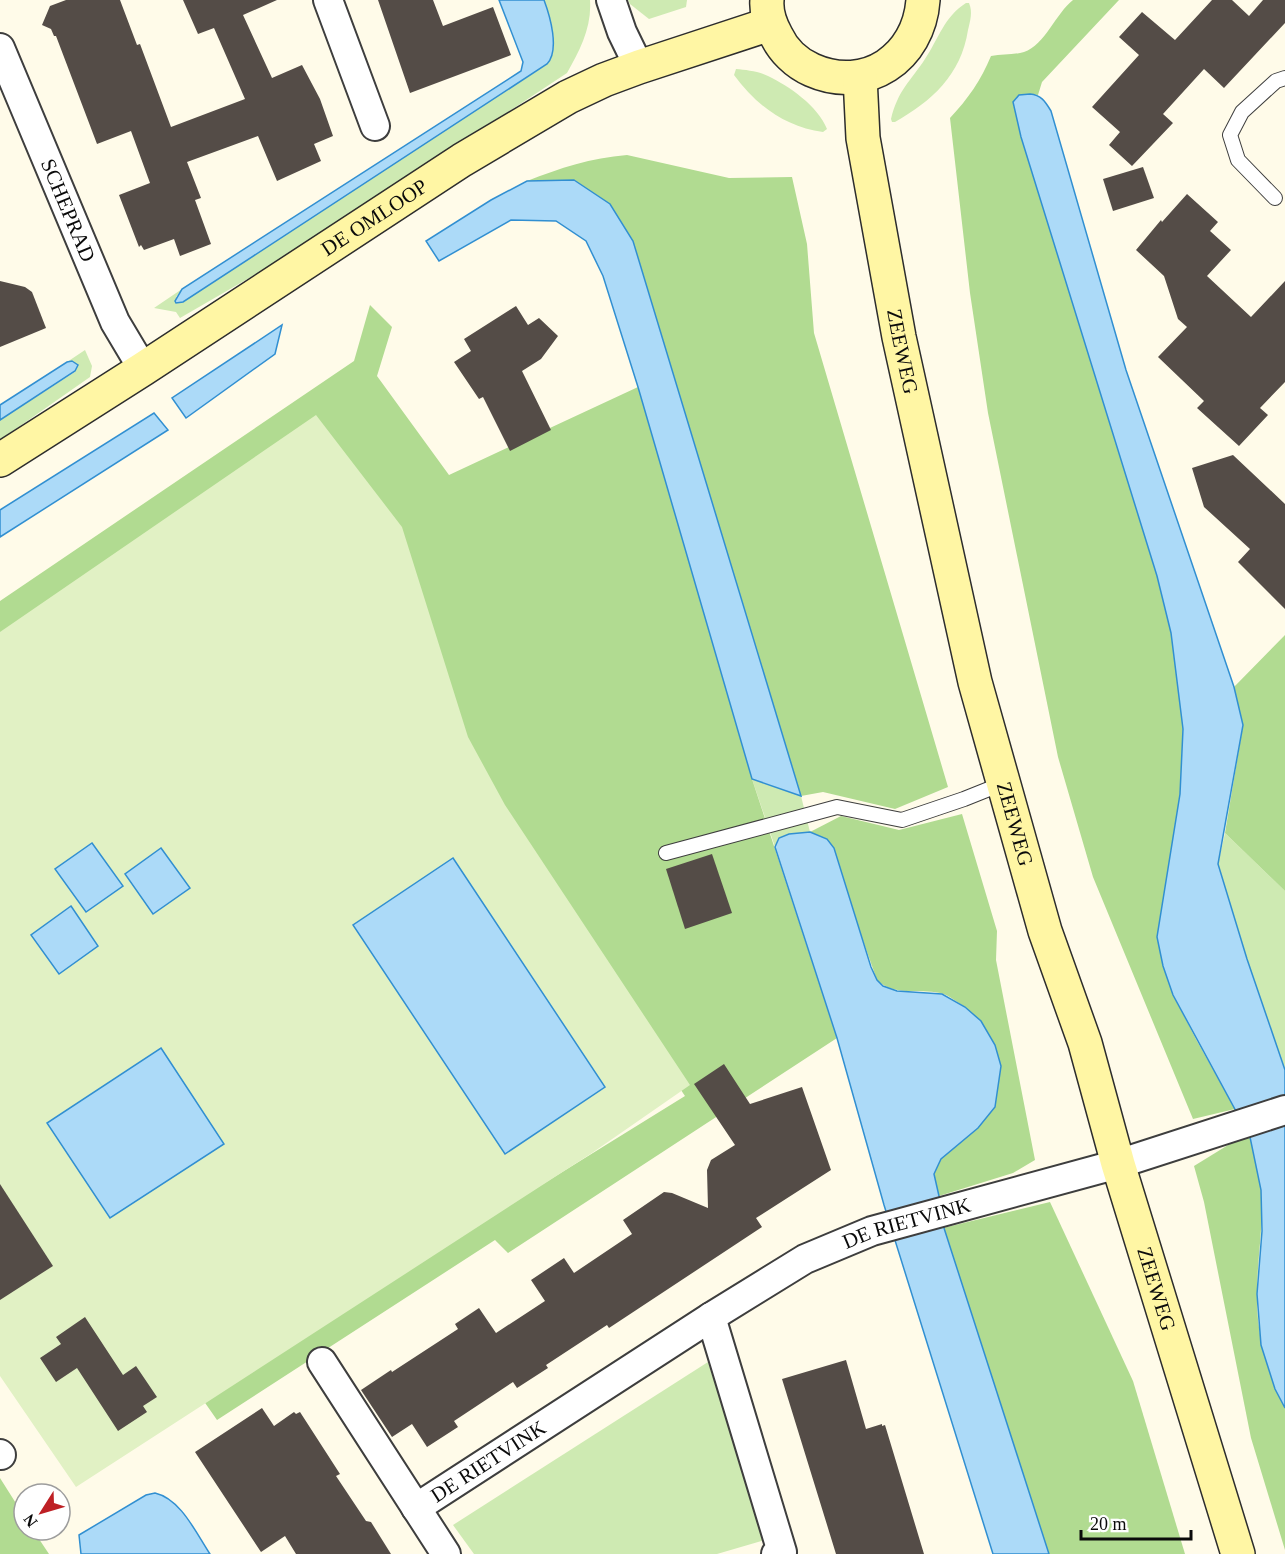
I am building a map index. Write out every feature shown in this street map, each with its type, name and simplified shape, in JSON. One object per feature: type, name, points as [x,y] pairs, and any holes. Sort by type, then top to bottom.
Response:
[{"type":"street","points":[[328,0],[375,126]]},
{"type":"street","points":[[611,0],[622,32],[639,67]]},
{"type":"street","points":[[769,12],[779,41],[790,56],[823,75],[841,78],[878,71],[894,61],[907,48],[916,32],[922,14],[923,0]]},
{"type":"street","name":"DE OMLOOP","points":[[0,460],[462,160],[568,97],[769,12]]},
{"type":"street","name":"SCHEPRAD","points":[[0,48],[6,81],[114,322],[143,369]]},
{"type":"street","name":"ZEEWEG","points":[[860,76],[863,138],[899,337],[975,682],[1045,931],[1085,1043],[1118,1164],[1238,1554]]},
{"type":"street","name":"DE RIETVINK","points":[[416,1508],[711,1317],[805,1259],[872,1231],[1118,1164],[1285,1110]]},
{"type":"street","points":[[711,1317],[780,1553]]},
{"type":"street","name":"DE RIETVINK","points":[[322,1362],[446,1554]]},
{"type":"lane","points":[[1275,198],[1238,160],[1230,135],[1242,112],[1276,81],[1285,78]]},
{"type":"lane","points":[[666,853],[837,807],[902,820],[1004,783]]},
{"type":"green space","points":[[544,0],[590,0],[587,29],[581,47],[567,73],[313,241],[180,318],[176,312],[154,308],[182,289],[176,297],[183,302],[547,64],[551,58],[554,42]]},
{"type":"green space","points":[[628,0],[687,0],[686,7],[649,19]]},
{"type":"green space","points":[[1073,0],[1119,0],[1042,82],[1038,95],[1030,94],[1013,102],[1157,576],[1171,633],[1183,728],[1180,794],[1162,912],[1173,995],[1235,1109],[1193,1119],[1093,877],[1058,757],[988,413],[970,293],[950,118],[974,89],[991,56],[1020,53],[1031,48],[1038,43]]},
{"type":"green space","points":[[966,3],[969,3],[971,10],[970,23],[959,60],[952,73],[933,96],[908,114],[892,122],[894,109],[901,93],[925,59],[947,21]]},
{"type":"green space","points":[[736,69],[760,73],[785,85],[817,112],[827,129],[823,132],[809,129],[772,113],[752,96],[734,75]]},
{"type":"green space","points":[[627,155],[729,178],[792,177],[807,244],[814,333],[948,787],[895,809],[823,792],[801,796],[633,241],[574,180],[527,181],[576,164]]},
{"type":"green space","points":[[370,305],[392,327],[377,376],[449,475],[638,387],[752,779],[837,1038],[508,1253],[495,1240],[217,1420],[194,1387],[517,1200],[685,1096],[504,825],[0,654],[0,601],[354,361]]},
{"type":"green space","points":[[85,350],[92,366],[90,377],[0,440],[0,420],[75,372],[78,365],[72,361],[67,362]]},
{"type":"green space","points":[[316,415],[402,527],[468,737],[505,805],[690,1085],[592,1153],[76,1487],[0,1376],[0,632]]},
{"type":"green space","points":[[1285,635],[1285,891],[1225,833],[1243,725],[1234,687]]},
{"type":"green space","points":[[752,779],[801,796],[810,832],[789,834],[779,838],[775,847]]},
{"type":"green space","points":[[962,814],[997,931],[996,960],[1035,1160],[1013,1173],[939,1196],[934,1174],[941,1159],[978,1128],[965,1007],[943,994],[899,990],[877,980],[827,839],[810,832],[841,816],[899,830]]},
{"type":"green space","points":[[1225,833],[1285,891],[1285,1070],[1247,959],[1218,864]]},
{"type":"green space","points":[[1250,1137],[1262,1204],[1257,1280],[1258,1323],[1268,1367],[1285,1408],[1285,1550],[1251,1438],[1204,1202],[1194,1166],[1233,1142]]},
{"type":"green space","points":[[1050,1202],[1133,1381],[1185,1554],[1049,1554],[943,1228]]},
{"type":"green space","points":[[708,1362],[765,1540],[717,1554],[474,1554],[453,1525]]},
{"type":"green space","points":[[0,1478],[12,1497],[12,1542],[41,1542],[49,1554],[0,1554]]},
{"type":"water","points":[[499,0],[544,0],[551,24],[553,42],[551,58],[547,64],[183,302],[176,303],[182,289],[521,71],[523,62]]},
{"type":"water","points":[[1030,94],[1042,99],[1051,111],[1126,370],[1234,687],[1243,725],[1218,864],[1247,959],[1285,1070],[1285,1408],[1275,1389],[1261,1345],[1257,1294],[1262,1231],[1261,1190],[1250,1137],[1173,995],[1163,966],[1157,937],[1180,794],[1183,729],[1171,633],[1157,576],[1021,137],[1013,102],[1019,95]]},
{"type":"water","points":[[574,180],[610,204],[633,241],[801,796],[752,779],[638,387],[603,276],[586,241],[556,221],[511,220],[439,261],[426,241],[491,200],[527,181]]},
{"type":"water","points":[[282,325],[275,354],[186,418],[172,398]]},
{"type":"water","points":[[72,361],[78,365],[75,371],[0,420],[0,405]]},
{"type":"water","points":[[154,413],[168,430],[0,537],[0,510]]},
{"type":"water","points":[[810,832],[827,839],[834,848],[877,980],[883,986],[897,991],[942,994],[965,1007],[981,1021],[995,1045],[1001,1066],[995,1107],[978,1128],[941,1159],[934,1174],[944,1228],[1049,1554],[993,1554],[884,1205],[837,1038],[775,847],[779,838],[789,834]]},
{"type":"water","points":[[92,843],[123,886],[86,912],[55,869]]},
{"type":"water","points":[[161,848],[190,888],[153,914],[125,874]]},
{"type":"water","points":[[453,858],[605,1087],[505,1154],[353,925]]},
{"type":"water","points":[[71,906],[98,946],[59,974],[31,935]]},
{"type":"water","points":[[161,1048],[224,1144],[110,1218],[47,1123]]},
{"type":"water","points":[[155,1493],[164,1496],[180,1509],[210,1554],[81,1554],[79,1535],[146,1495]]},
{"type":"building","points":[[66,0],[120,0],[137,45],[140,44],[171,127],[245,99],[214,28],[198,34],[183,0],[277,0],[243,15],[272,78],[302,65],[320,99],[333,136],[314,144],[321,161],[277,181],[258,136],[187,162],[201,198],[195,200],[211,244],[180,256],[174,239],[144,250],[141,245],[139,247],[119,195],[150,183],[131,131],[97,144],[56,36],[51,29],[42,25],[50,6]]},
{"type":"building","points":[[378,0],[433,0],[443,26],[493,7],[511,55],[410,93]]},
{"type":"building","points":[[1212,0],[1232,0],[1249,16],[1263,0],[1285,0],[1285,23],[1224,88],[1204,69],[1163,114],[1173,123],[1132,166],[1109,145],[1120,132],[1092,107],[1139,55],[1119,37],[1142,12],[1175,40]]},
{"type":"building","points":[[1143,167],[1154,198],[1113,211],[1103,179]]},
{"type":"building","points":[[1187,194],[1218,222],[1210,231],[1231,250],[1207,276],[1251,317],[1285,281],[1285,382],[1260,408],[1268,415],[1239,446],[1197,408],[1204,401],[1158,357],[1187,327],[1178,319],[1164,276],[1136,250]]},
{"type":"building","points":[[0,281],[25,287],[32,292],[46,328],[0,347]]},
{"type":"building","points":[[516,306],[528,325],[539,318],[558,336],[541,359],[522,371],[551,430],[510,451],[483,397],[479,399],[454,362],[471,351],[464,339]]},
{"type":"building","points":[[1233,455],[1285,504],[1285,609],[1238,562],[1250,549],[1204,507],[1192,468]]},
{"type":"building","points":[[712,854],[732,913],[685,929],[666,869]]},
{"type":"building","points":[[724,1064],[750,1104],[802,1087],[831,1170],[756,1218],[762,1227],[609,1328],[607,1325],[546,1365],[548,1368],[517,1388],[513,1382],[454,1421],[458,1427],[427,1447],[412,1424],[392,1437],[361,1390],[458,1329],[455,1324],[479,1308],[496,1333],[545,1301],[531,1280],[564,1258],[574,1273],[632,1234],[623,1220],[664,1192],[708,1208],[707,1170],[711,1160],[735,1145],[694,1084]]},
{"type":"building","points":[[0,1184],[53,1266],[0,1300]]},
{"type":"building","points":[[85,1317],[123,1375],[136,1366],[157,1397],[143,1406],[147,1412],[118,1431],[77,1368],[56,1382],[40,1358],[61,1344],[56,1337]]},
{"type":"building","points":[[846,1360],[866,1429],[885,1425],[924,1554],[836,1554],[782,1379]]},
{"type":"building","points":[[262,1408],[274,1426],[294,1412],[296,1414],[300,1412],[340,1474],[336,1476],[366,1521],[371,1522],[391,1554],[296,1554],[285,1536],[261,1552],[195,1452]]}]
